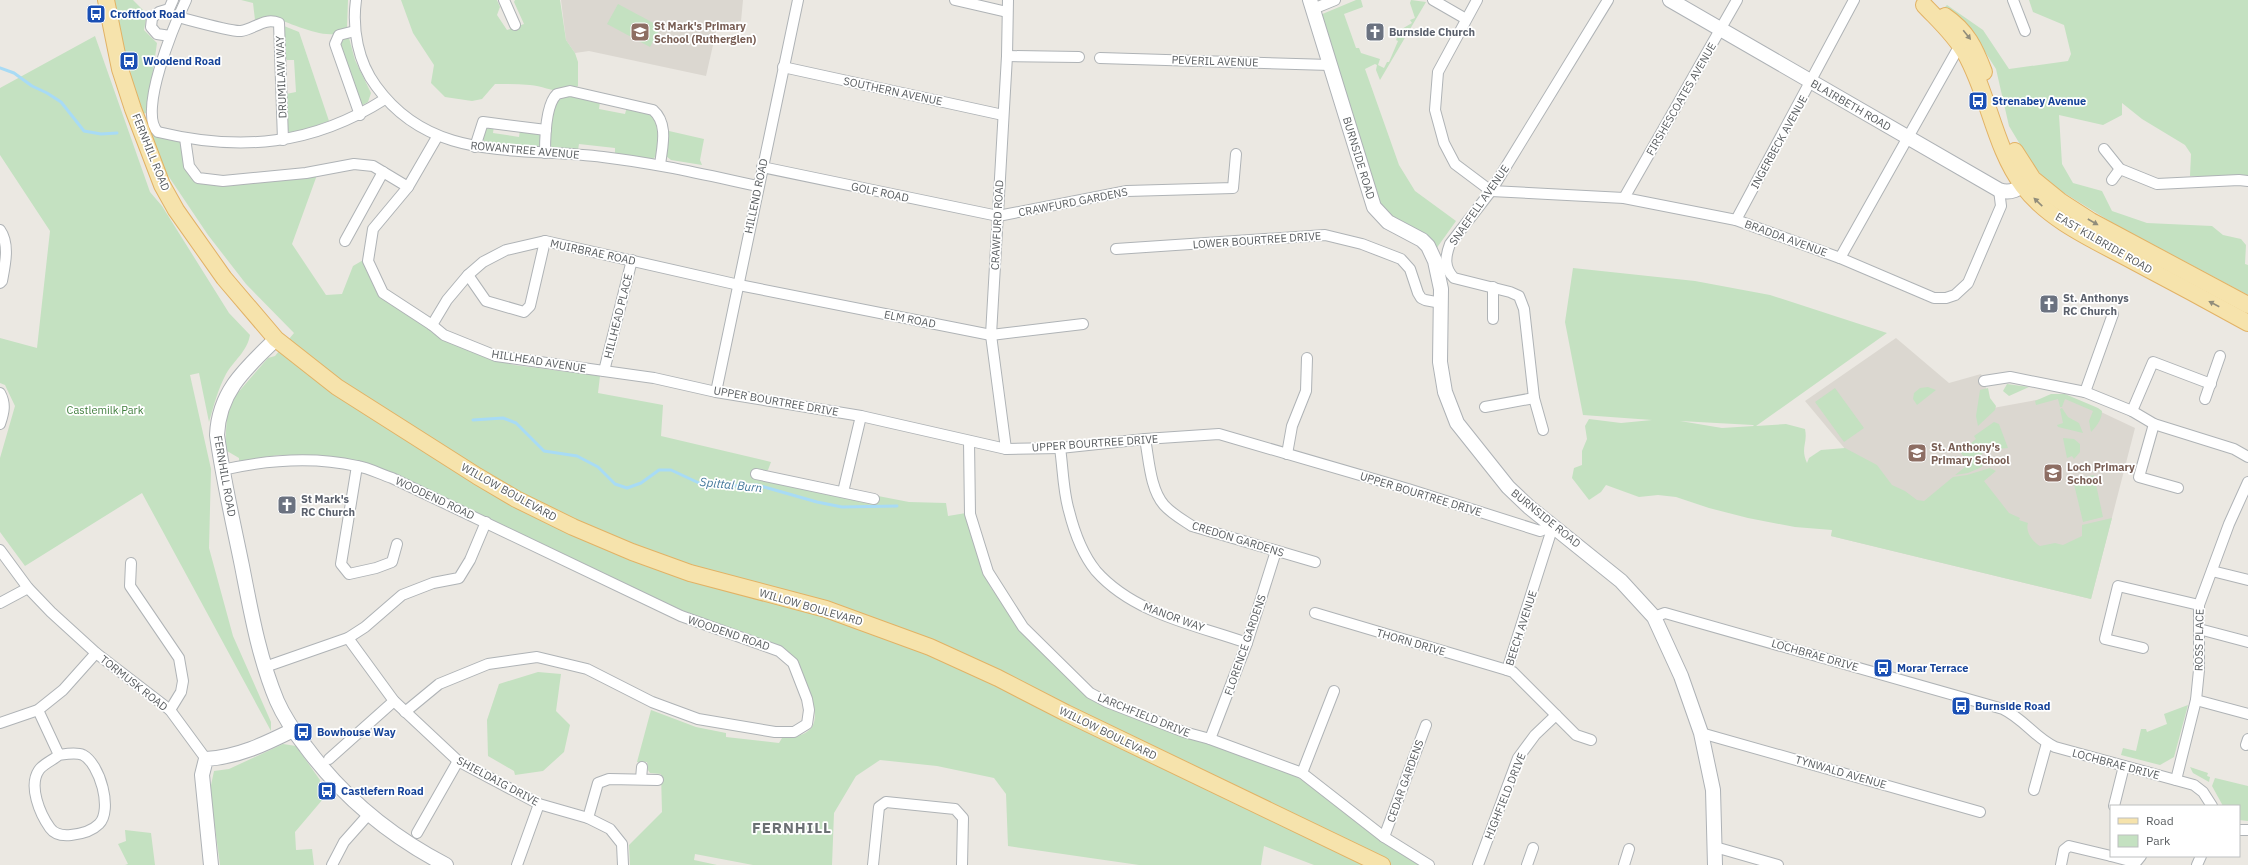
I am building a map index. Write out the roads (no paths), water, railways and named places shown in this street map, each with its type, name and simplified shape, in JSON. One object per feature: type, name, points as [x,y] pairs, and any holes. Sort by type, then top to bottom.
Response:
[{"type":"main road","name":"FERNHILL ROAD","points":[[106,0],[120,69],[148,151],[162,185],[203,250],[276,339]]},
{"type":"main road","name":"EAST KILBRIDE ROAD","points":[[1920,2],[1955,23],[1971,40],[1977,52],[2008,136],[2028,182],[2046,209],[2083,233],[2248,323]]},
{"type":"main road","name":"EAST KILBRIDE ROAD","points":[[2028,182],[2091,221],[2248,305]]},
{"type":"main road","name":"WILLOW BOULEVARD","points":[[276,339],[337,387],[484,480],[573,527],[632,552],[690,573],[826,608],[930,647],[998,678],[1066,713],[1382,865]]},
{"type":"street","points":[[170,36],[157,34],[151,27],[152,18],[159,12],[169,9],[173,0]]},
{"type":"street","points":[[186,0],[170,36],[155,87],[152,122],[158,132],[208,142],[268,142],[283,140],[322,130],[360,115],[385,99]]},
{"type":"street","name":"ROWANTREE AVENUE","points":[[356,0],[355,31],[366,68],[385,99],[410,122],[437,137],[475,147],[602,156],[660,165],[758,186]]},
{"type":"street","points":[[504,0],[515,25]]},
{"type":"street","name":"HILLEND ROAD","points":[[716,392],[798,0]]},
{"type":"street","points":[[955,0],[1007,12]]},
{"type":"street","name":"CRAWFURD ROAD","points":[[1006,449],[991,335],[1003,115],[1008,56],[1008,0]]},
{"type":"street","points":[[1312,4],[1335,0]]},
{"type":"street","points":[[1433,0],[1466,19]]},
{"type":"street","points":[[1477,0],[1438,72],[1435,110],[1444,143],[1455,164],[1491,191]]},
{"type":"street","name":"SNAEFELL AVENUE","points":[[1543,430],[1534,398],[1524,309],[1519,296],[1493,287],[1458,280],[1451,275],[1446,266],[1450,244],[1491,191],[1608,0]]},
{"type":"street","name":"BLAIRBETH ROAD","points":[[1670,0],[1999,190]]},
{"type":"street","name":"FIRSHESCOATES AVENUE","points":[[1624,198],[1722,29],[1737,0]]},
{"type":"street","name":"INGERBECK AVENUE","points":[[1736,220],[1812,82],[1854,0]]},
{"type":"street","points":[[2013,0],[2025,31]]},
{"type":"street","name":"BURNSIDE ROAD","points":[[1312,4],[1374,207],[1388,222],[1422,240],[1428,246],[1439,278],[1441,303],[1440,362],[1446,392],[1457,423],[1508,487],[1621,581],[1654,617],[1681,676],[1701,733],[1713,790],[1715,865]]},
{"type":"street","name":"DRUMILAW WAY","points":[[178,17],[241,31],[265,22],[273,21],[279,23],[283,140]]},
{"type":"street","points":[[355,31],[339,35],[335,44],[360,115]]},
{"type":"street","points":[[1840,258],[1956,52]]},
{"type":"street","points":[[1008,56],[1079,57]]},
{"type":"street","name":"PEVERIL AVENUE","points":[[1100,58],[1330,65]]},
{"type":"street","name":"SOUTHERN AVENUE","points":[[783,67],[1003,115]]},
{"type":"street","points":[[545,153],[546,130],[554,97],[561,92],[570,91],[649,108],[659,116],[663,126],[660,165]]},
{"type":"street","points":[[475,147],[483,122],[546,130]]},
{"type":"street","name":"HILLHEAD AVENUE","points":[[437,137],[408,187],[373,229],[368,261],[383,293],[432,325],[444,335],[496,356],[604,371]]},
{"type":"street","points":[[185,138],[189,166],[198,178],[223,181],[306,173],[354,164],[373,166],[408,187]]},
{"type":"street","points":[[2104,149],[2120,169],[2157,184],[2239,180],[2248,181]]},
{"type":"street","name":"CRAWFURD GARDENS","points":[[998,216],[1127,191],[1233,188],[1236,154]]},
{"type":"street","name":"GOLF ROAD","points":[[762,167],[998,216]]},
{"type":"street","points":[[2112,180],[2120,169]]},
{"type":"street","points":[[345,241],[383,172]]},
{"type":"street","points":[[1999,190],[2008,192],[2028,182]]},
{"type":"street","name":"BRADDA AVENUE","points":[[1491,191],[1624,198],[1736,220],[1840,258],[1934,298],[1946,298],[1955,295],[1968,283],[2001,206],[1999,190]]},
{"type":"street","points":[[0,230],[6,244],[5,263],[2,281],[0,283]]},
{"type":"street","name":"LOWER BOURTREE DRIVE","points":[[1116,249],[1325,235],[1362,244],[1402,259],[1410,269],[1418,294],[1421,298],[1441,303]]},
{"type":"street","points":[[468,275],[486,301],[524,312],[530,306],[545,241]]},
{"type":"street","name":"MUIRBRAE ROAD","points":[[432,325],[447,300],[468,275],[483,262],[506,250],[545,241],[739,285]]},
{"type":"street","name":"HILLHEAD PLACE","points":[[604,371],[632,260]]},
{"type":"street","name":"ELM ROAD","points":[[739,285],[991,335],[1083,324]]},
{"type":"street","points":[[1493,287],[1493,319]]},
{"type":"street","points":[[2085,392],[2113,314]]},
{"type":"street","name":"FERNHILL ROAD","points":[[276,339],[249,364],[230,388],[223,403],[218,421],[217,435],[222,470],[258,645],[265,667],[278,702],[293,730],[340,789],[368,815],[410,845],[446,865]]},
{"type":"street","points":[[2205,399],[2220,356]]},
{"type":"street","points":[[1287,454],[1292,426],[1306,391],[1307,358]]},
{"type":"street","points":[[2132,412],[2153,362],[2211,384]]},
{"type":"street","name":"UPPER BOURTREE DRIVE","points":[[604,371],[654,378],[716,392],[861,416],[1006,449],[1060,448],[1145,439],[1219,434],[1540,531],[1554,526]]},
{"type":"street","points":[[1984,381],[2010,377],[2085,392],[2132,412],[2154,424],[2234,449],[2248,457]]},
{"type":"street","points":[[0,393],[4,400],[5,411],[0,424]]},
{"type":"street","points":[[1485,407],[1534,398]]},
{"type":"street","points":[[844,492],[861,416]]},
{"type":"street","points":[[2154,424],[2138,476],[2178,488]]},
{"type":"street","name":"CREDON GARDENS","points":[[1145,439],[1155,487],[1163,504],[1175,515],[1192,526],[1315,562]]},
{"type":"street","name":"LARCHFIELD DRIVE","points":[[969,441],[970,514],[988,572],[1023,627],[1090,693],[1107,702],[1170,727],[1210,739],[1302,773],[1384,837],[1429,865]]},
{"type":"street","name":"MANOR WAY","points":[[1060,448],[1068,510],[1078,539],[1096,570],[1116,590],[1146,608],[1247,643]]},
{"type":"street","name":"WOODEND ROAD","points":[[222,470],[253,463],[290,460],[357,466],[392,478],[681,616],[779,650],[793,663],[810,710],[807,724],[794,732],[775,732],[698,719],[652,702],[587,669],[537,657],[488,664],[439,684],[405,712]]},
{"type":"street","points":[[357,466],[341,564],[349,574],[376,568],[392,562],[397,544]]},
{"type":"street","points":[[756,474],[874,499]]},
{"type":"street","name":"ROSS PLACE","points":[[2176,780],[2196,700],[2199,605],[2229,524],[2248,482]]},
{"type":"street","points":[[265,667],[348,638],[365,627],[402,595],[433,582],[459,578],[470,560],[486,522]]},
{"type":"street","name":"BEECH AVENUE","points":[[1554,526],[1507,670],[1513,672],[1576,735],[1591,740]]},
{"type":"street","name":"TORMUSK ROAD","points":[[0,550],[28,588],[96,653],[170,710],[206,759]]},
{"type":"street","name":"FLORENCE GARDENS","points":[[1210,739],[1247,643],[1276,551]]},
{"type":"street","points":[[131,563],[130,586],[179,658],[183,681],[181,692],[170,710]]},
{"type":"street","points":[[2212,571],[2248,580]]},
{"type":"street","points":[[2143,648],[2105,639],[2118,586],[2199,605]]},
{"type":"street","points":[[0,602],[28,588]]},
{"type":"street","name":"THORN DRIVE","points":[[1315,613],[1507,670]]},
{"type":"street","name":"LOCHBRAE DRIVE","points":[[1654,617],[1665,613],[2003,709],[2018,716],[2047,743],[2066,751],[2176,780],[2198,788],[2203,792],[2211,805]]},
{"type":"street","points":[[2199,629],[2248,642]]},
{"type":"street","name":"SHIELDAIG DRIVE","points":[[348,638],[394,701],[458,761],[539,804],[588,818],[610,829],[622,844],[623,865]]},
{"type":"street","points":[[0,723],[38,710],[63,690],[96,653]]},
{"type":"street","points":[[1302,773],[1334,692]]},
{"type":"street","points":[[2196,700],[2248,714]]},
{"type":"street","points":[[329,759],[394,701]]},
{"type":"street","points":[[38,710],[59,756]]},
{"type":"street","name":"HIGHFIELD DRIVE","points":[[1478,865],[1518,758],[1534,735],[1556,715]]},
{"type":"street","name":"CEDAR GARDENS","points":[[1384,837],[1426,725]]},
{"type":"street","points":[[211,865],[202,775],[206,759],[224,758],[256,748],[293,730]]},
{"type":"street","name":"TYNWALD AVENUE","points":[[1701,733],[1980,812]]},
{"type":"street","points":[[2034,790],[2047,743]]},
{"type":"street","points":[[71,753],[83,755],[93,765],[104,790],[104,815],[99,824],[86,833],[62,836],[53,832],[42,817],[36,795],[36,778],[40,769],[59,756],[71,753]]},
{"type":"street","points":[[417,833],[458,761]]},
{"type":"street","points":[[2114,805],[2124,766]]},
{"type":"street","points":[[641,779],[642,767]]},
{"type":"street","points":[[588,818],[598,783],[609,779],[658,780]]},
{"type":"street","points":[[873,865],[879,807],[886,802],[955,809],[963,818],[962,865]]},
{"type":"street","points":[[517,865],[539,804]]},
{"type":"street","points":[[332,865],[344,842],[368,815]]},
{"type":"street","points":[[2061,865],[2064,850],[2069,846],[2110,856]]},
{"type":"street","points":[[1715,847],[1778,865]]},
{"type":"street","points":[[1527,865],[1533,848]]},
{"type":"street","points":[[1624,865],[1629,849]]},
{"type":"street","points":[[2115,857],[2134,862],[2138,862],[2140,857]]},
{"type":"waterway","name":"Spittal Burn","points":[[0,68],[14,73],[32,86],[61,102],[84,131],[101,134],[117,133]]},
{"type":"waterway","name":"Spittal Burn","points":[[473,420],[503,418],[516,423],[544,451],[577,456],[598,467],[615,484],[627,488],[641,483],[659,470],[671,470],[699,483],[725,486],[757,485],[817,502],[842,507],[897,506]]},
{"type":"place","name":"Croftfoot Road","points":[[96,14]]},
{"type":"place","name":"St Mark's Primary School (Rutherglen)","points":[[640,32]]},
{"type":"place","name":"Burnside Church","points":[[1375,32]]},
{"type":"place","name":"Woodend Road","points":[[129,61]]},
{"type":"place","name":"Strenabey Avenue","points":[[1978,101]]},
{"type":"place","name":"St. Anthonys RC Church","points":[[2049,304]]},
{"type":"place","name":"St. Anthony's Primary School","points":[[1917,453]]},
{"type":"place","name":"Loch Primary School","points":[[2053,473]]},
{"type":"place","name":"St Mark's RC Church","points":[[287,505]]},
{"type":"place","name":"Morar Terrace","points":[[1883,668]]},
{"type":"place","name":"Burnside Road","points":[[1961,706]]},
{"type":"place","name":"Bowhouse Way","points":[[303,732]]},
{"type":"place","name":"Castlefern Road","points":[[327,791]]},
{"type":"district","name":"FERNHILL","points":[[792,828]]},
{"type":"park label","name":"Castlemilk Park","points":[[105,410]]}]
